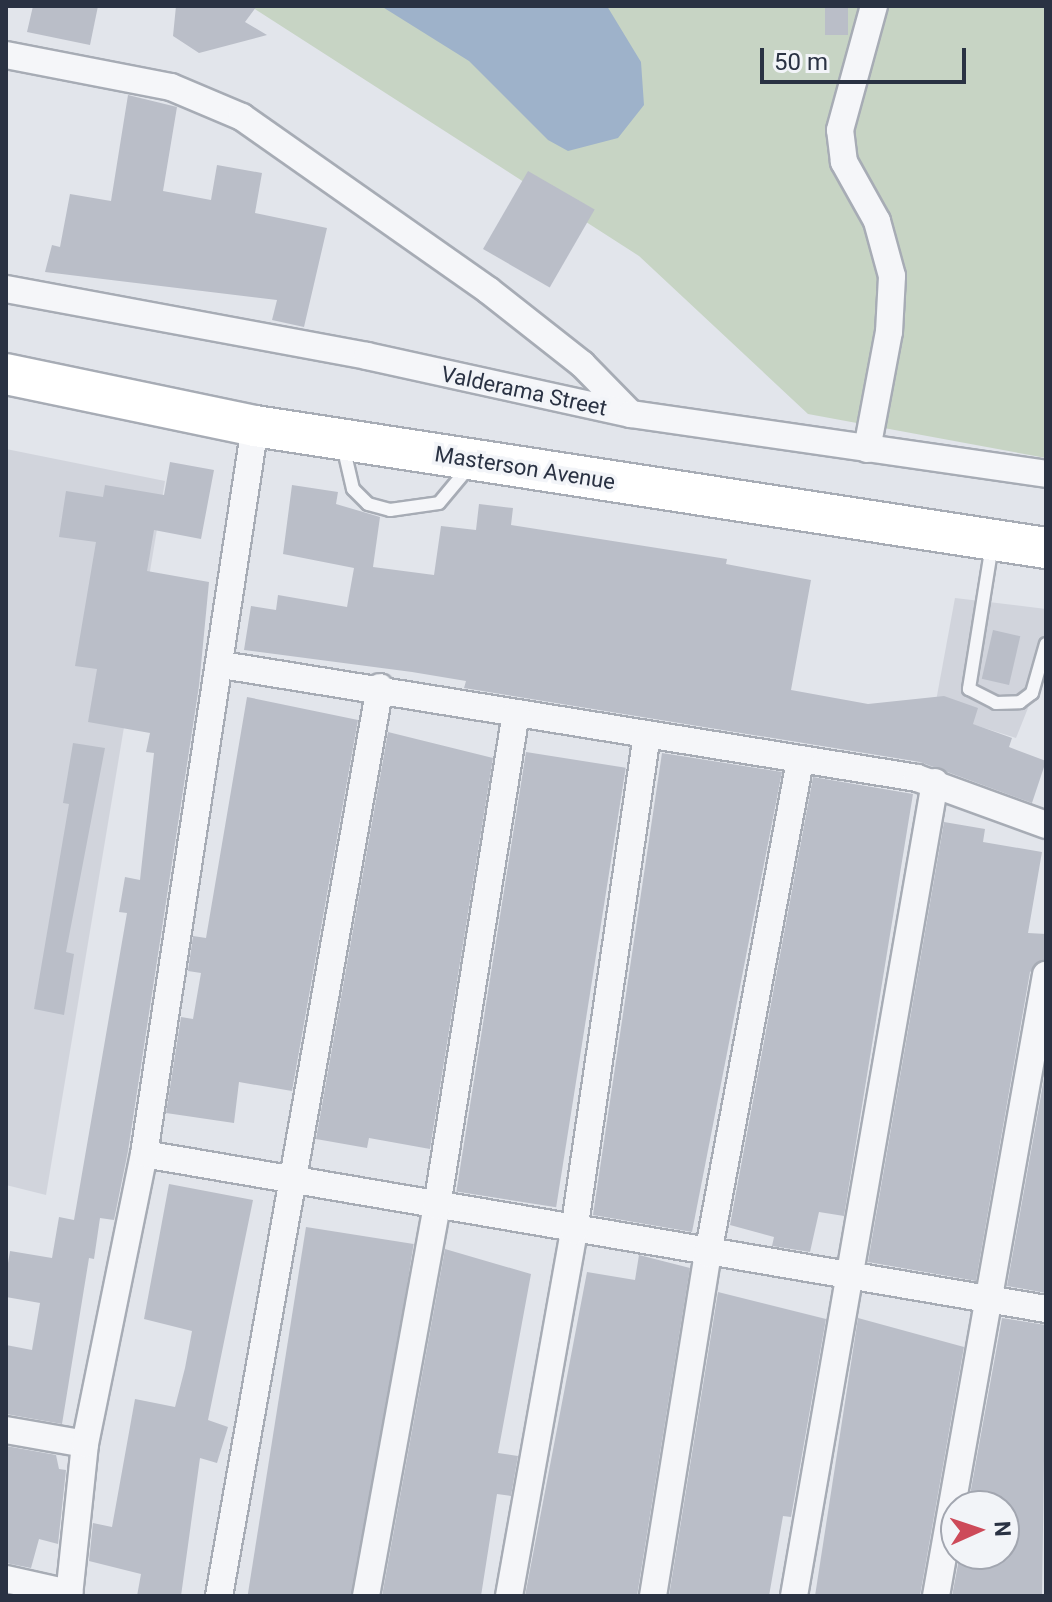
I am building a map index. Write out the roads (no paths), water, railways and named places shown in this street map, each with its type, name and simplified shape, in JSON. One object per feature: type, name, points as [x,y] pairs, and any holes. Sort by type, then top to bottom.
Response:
[{"type":"main road","name":"Masterson Avenue","points":[[6,374],[255,426],[1046,548]]},
{"type":"street","points":[[867,449],[889,332],[892,276],[877,221],[844,162],[840,130],[874,6]]},
{"type":"street","points":[[6,55],[171,87],[242,117],[488,290],[582,364],[631,414]]},
{"type":"street","name":"Valderama Street","points":[[6,289],[367,356],[631,414],[1046,474]]},
{"type":"street","points":[[6,1579],[69,1595],[85,1444],[144,1154],[222,665],[255,426]]},
{"type":"street","points":[[222,665],[380,687],[516,713],[935,782],[1046,825]]},
{"type":"street","points":[[219,1596],[297,1182],[380,687]]},
{"type":"street","points":[[366,1596],[437,1206],[516,713]]},
{"type":"street","points":[[509,1596],[574,1231],[647,734]]},
{"type":"street","points":[[653,1596],[708,1254],[800,761]]},
{"type":"street","points":[[794,1596],[935,782]]},
{"type":"street","points":[[936,1596],[1046,975]]},
{"type":"street","points":[[144,1154],[574,1231],[1046,1309]]},
{"type":"street","points":[[6,1430],[85,1444]]},
{"type":"lane","points":[[342,439],[353,489],[368,504],[390,510],[439,503],[475,460]]},
{"type":"lane","points":[[993,538],[969,689],[996,703],[1020,702],[1032,693],[1046,644]]},
{"type":"water","points":[[381,6],[607,6],[641,62],[644,105],[618,138],[568,151],[548,140],[469,61]]}]
